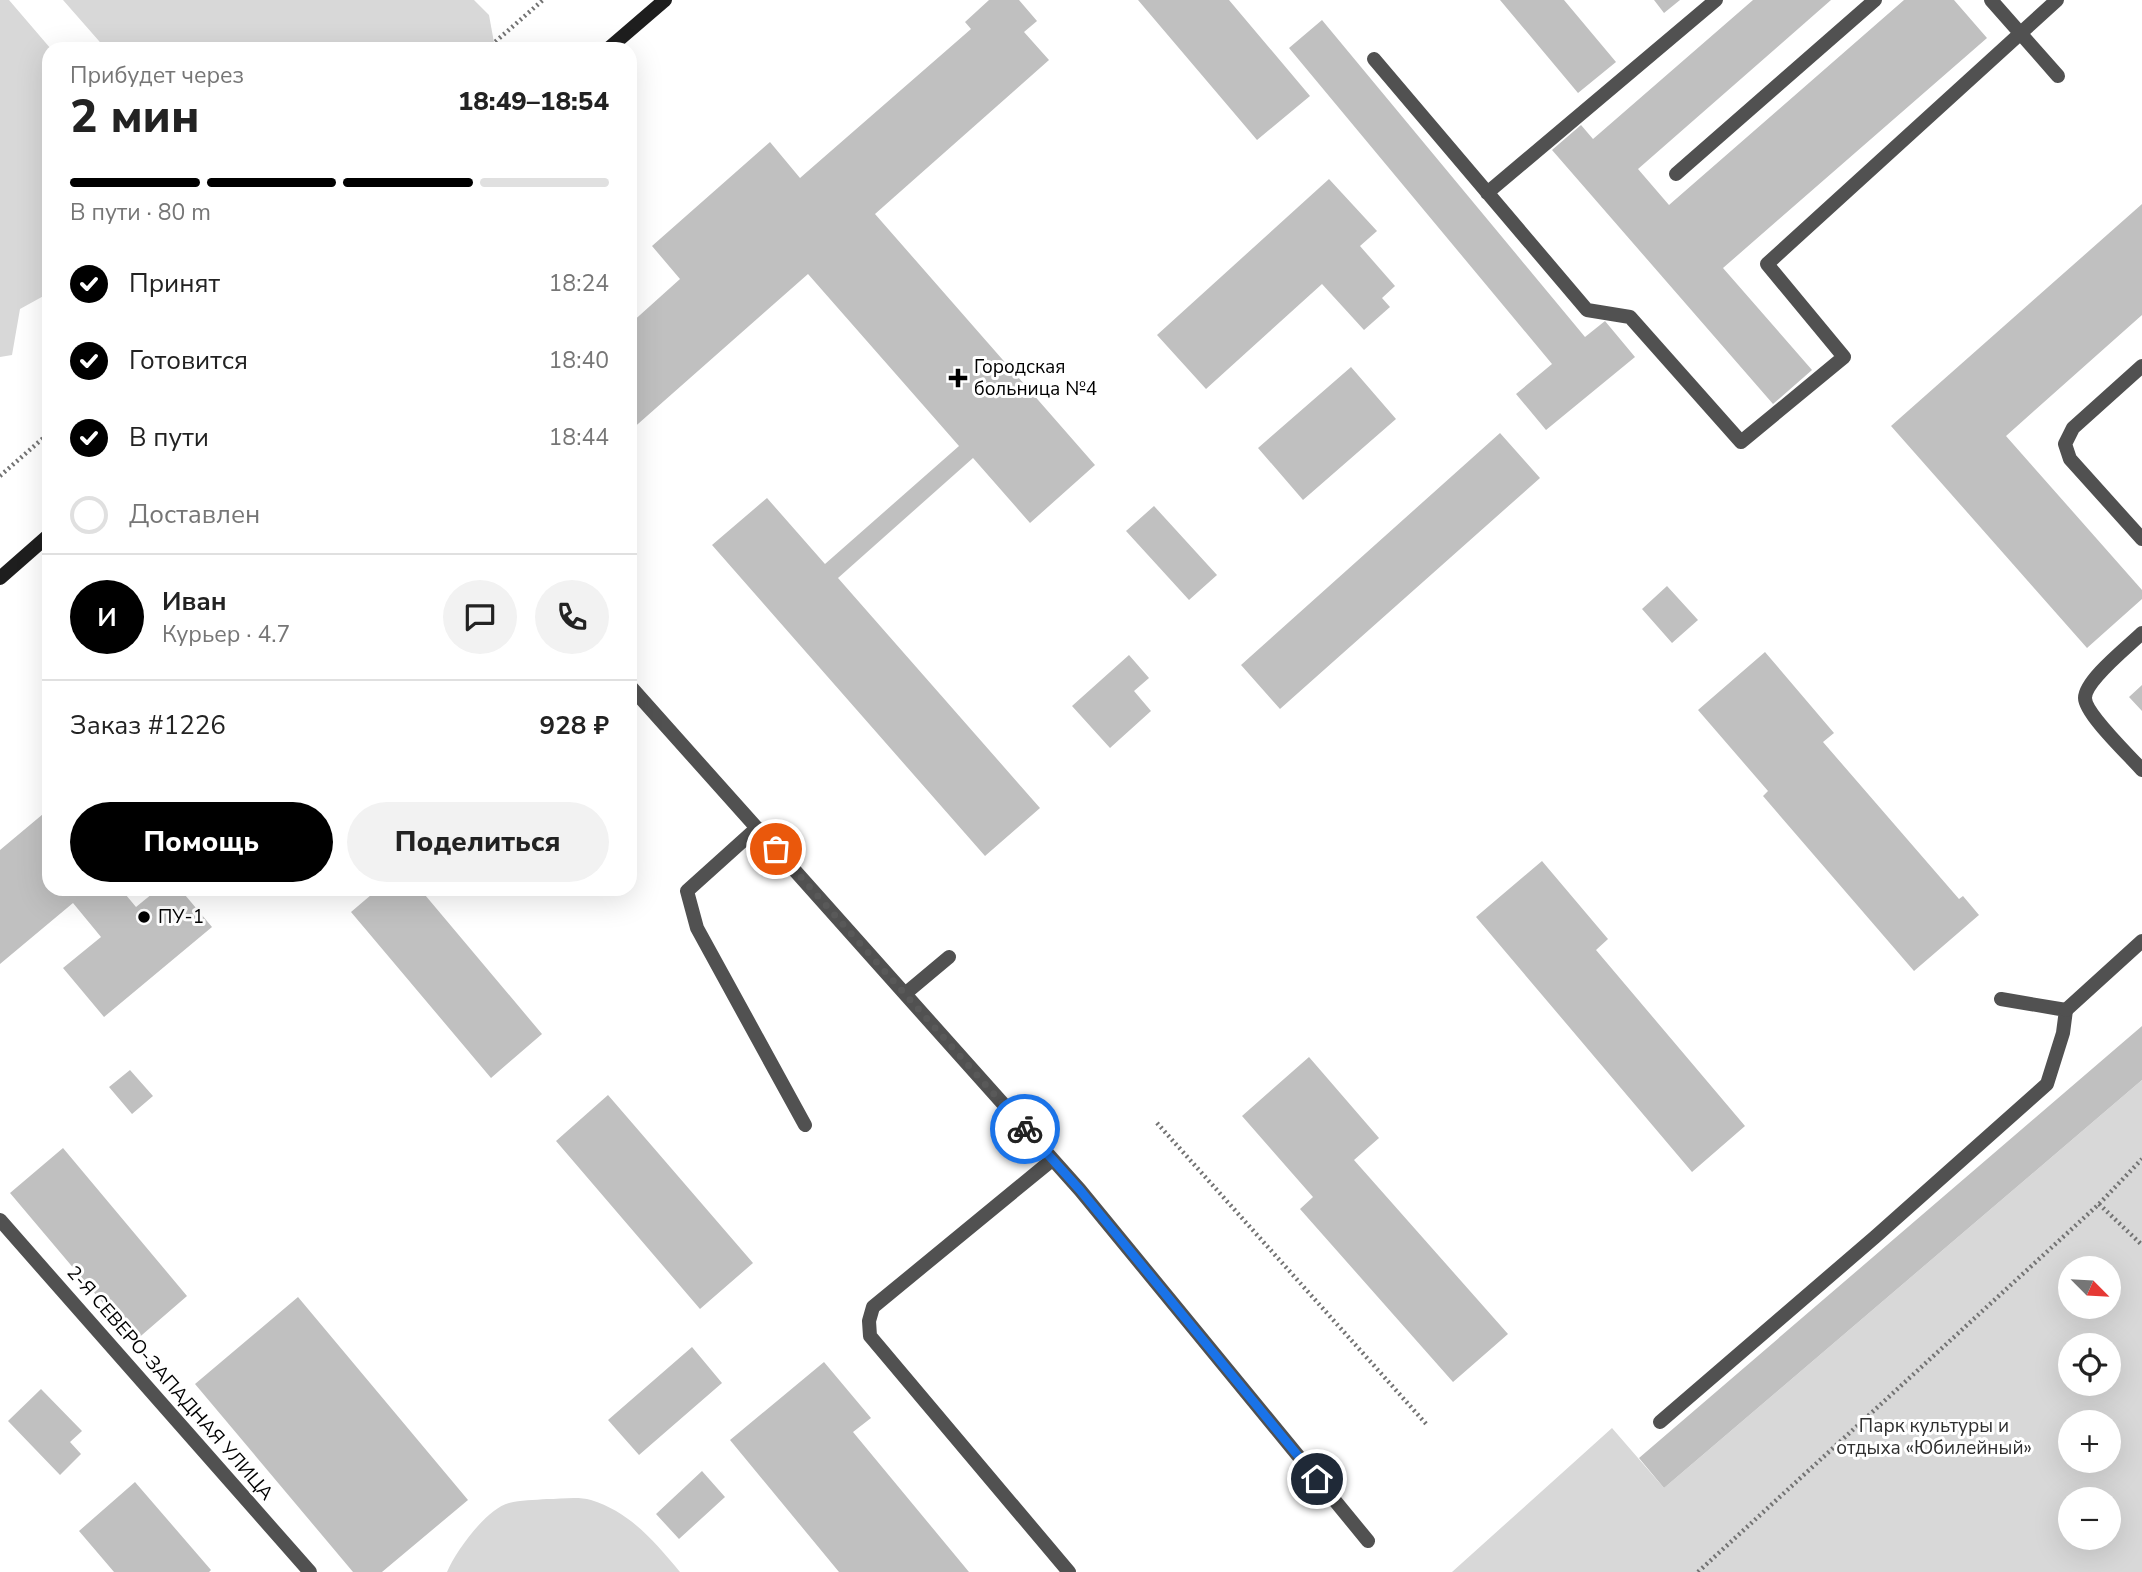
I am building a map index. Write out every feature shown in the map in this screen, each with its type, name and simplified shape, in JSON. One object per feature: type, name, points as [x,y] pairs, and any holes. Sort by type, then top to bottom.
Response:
[{"type":"main road","points":[[616,42],[665,0]]},
{"type":"main road","points":[[0,578],[42,541]]},
{"type":"street","points":[[1487,192],[1716,0]]},
{"type":"street","points":[[1676,174],[1875,0]]},
{"type":"street","points":[[1991,0],[2058,76]]},
{"type":"street","points":[[1374,59],[1587,310],[1630,317],[1741,442],[1844,357],[1767,264],[2057,0]]},
{"type":"street","points":[[2142,366],[2073,428],[2065,444],[2070,458],[2142,539]]},
{"type":"street","points":[[2142,633],[2090,683],[2085,698],[2090,711],[2142,769]]},
{"type":"street","points":[[637,694],[1080,1190],[1368,1541]]},
{"type":"street","points":[[757,828],[687,891],[697,928],[805,1125]]},
{"type":"street","points":[[1660,1422],[2047,1084],[2063,1033],[2066,1010],[2142,941]]},
{"type":"street","points":[[906,993],[949,957]]},
{"type":"street","points":[[2001,999],[2066,1010]]},
{"type":"street","points":[[1052,1160],[873,1307],[869,1329],[870,1336],[1069,1572]]},
{"type":"street","name":"2-Я СЕВЕРО-ЗАПАДНАЯ УЛИЦА","points":[[0,1220],[310,1572]]},
{"type":"path","points":[[495,42],[543,0]]},
{"type":"path","points":[[0,477],[42,439]]},
{"type":"path","points":[[1157,1123],[1427,1426]]},
{"type":"path","points":[[1698,1572],[2099,1204],[2142,1159]]},
{"type":"path","points":[[2099,1204],[2142,1245]]},
{"type":"green space","points":[[0,0],[9,0],[45,42],[42,42],[42,297],[20,309],[12,355],[0,357]]},
{"type":"green space","points":[[63,0],[474,0],[489,15],[494,42],[100,42]]},
{"type":"green space","name":"Парк культуры и отдыха «Юбилейный»","points":[[2142,1080],[2142,1572],[1452,1572],[1612,1428],[1664,1488]]},
{"type":"green space","points":[[575,1498],[605,1505],[630,1520],[680,1572],[447,1572],[457,1553],[482,1522],[500,1507],[523,1501]]},
{"type":"building","name":"Городская больница №4","points":[[989,0],[1019,0],[1037,21],[1024,32],[1049,60],[875,214],[1095,465],[1030,523],[973,458],[838,578],[1040,808],[985,856],[712,545],[767,498],[825,564],[959,446],[808,274],[637,425],[637,318],[680,279],[652,246],[770,142],[800,178],[971,29],[965,22]]},
{"type":"building","points":[[1138,0],[1229,0],[1310,96],[1257,140]]},
{"type":"building","points":[[1500,0],[1564,0],[1616,62],[1578,93]]},
{"type":"building","points":[[1654,0],[1680,0],[1664,13]]},
{"type":"building","points":[[1753,0],[1831,0],[1638,169],[1669,205],[1904,0],[1954,0],[1987,38],[1723,268],[1812,370],[1773,404],[1552,150],[1581,125],[1593,139]]},
{"type":"building","points":[[1322,20],[1585,337],[1605,321],[1635,357],[1546,430],[1516,394],[1552,364],[1289,48]]},
{"type":"building","points":[[1329,179],[1377,231],[1360,246],[1395,286],[1382,298],[1390,307],[1364,330],[1322,284],[1206,389],[1157,335]]},
{"type":"building","points":[[2142,204],[2142,315],[2006,436],[2142,590],[2142,599],[2087,648],[1891,426]]},
{"type":"building","points":[[1351,367],[1396,419],[1303,500],[1258,448]]},
{"type":"building","points":[[1500,433],[1540,478],[1280,709],[1241,665]]},
{"type":"building","points":[[1154,506],[1217,575],[1189,600],[1126,531]]},
{"type":"building","points":[[1667,586],[1698,620],[1672,643],[1642,609]]},
{"type":"building","points":[[1765,652],[1834,733],[1823,742],[1959,899],[1963,896],[1979,915],[1914,971],[1763,796],[1768,791],[1698,710]]},
{"type":"building","points":[[1129,655],[1149,678],[1134,691],[1151,711],[1110,748],[1072,706]]},
{"type":"building","points":[[2142,685],[2142,711],[2129,697]]},
{"type":"building","name":"ПУ-1","points":[[42,815],[42,896],[127,896],[136,907],[149,896],[186,896],[212,927],[104,1017],[63,968],[101,937],[73,903],[0,964],[0,850]]},
{"type":"building","points":[[1542,861],[1608,939],[1596,950],[1745,1126],[1692,1172],[1476,917]]},
{"type":"building","points":[[370,896],[426,896],[542,1034],[491,1078],[351,912]]},
{"type":"building","points":[[2142,1026],[2142,1080],[1664,1488],[1639,1458]]},
{"type":"building","points":[[1309,1057],[1379,1138],[1354,1160],[1508,1334],[1453,1382],[1300,1209],[1313,1197],[1242,1116]]},
{"type":"building","points":[[130,1070],[153,1096],[132,1114],[109,1087]]},
{"type":"building","points":[[608,1095],[753,1263],[700,1309],[556,1141]]},
{"type":"building","points":[[63,1148],[187,1296],[135,1341],[10,1193]]},
{"type":"building","points":[[298,1297],[468,1500],[382,1572],[353,1572],[195,1384]]},
{"type":"building","points":[[692,1347],[722,1383],[639,1455],[608,1420]]},
{"type":"building","points":[[824,1362],[871,1418],[853,1432],[969,1572],[839,1572],[730,1440]]},
{"type":"building","points":[[41,1389],[82,1431],[70,1442],[81,1454],[60,1475],[8,1421]]},
{"type":"building","points":[[702,1471],[725,1497],[679,1539],[656,1514]]},
{"type":"building","points":[[135,1482],[211,1570],[209,1572],[114,1572],[79,1531]]},
{"type":"way so far","points":[[776,849],[1025,1129]]},
{"type":"place","name":"Городская больница №4","points":[[958,378]]},
{"type":"place","name":"ПУ-1","points":[[144,917]]},
{"type":"route","points":[[1025,1129],[1080,1190],[1317,1479]]}]
